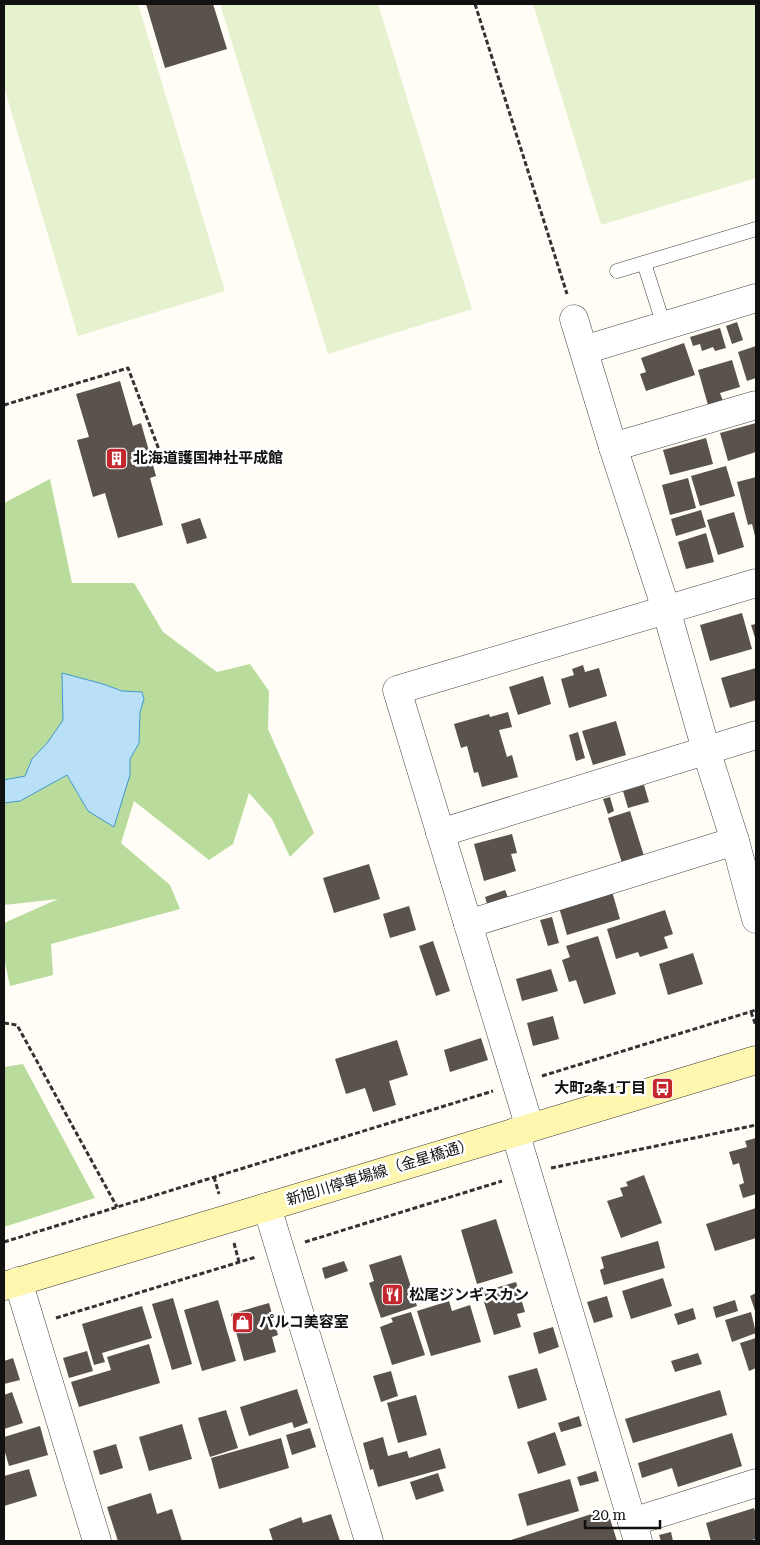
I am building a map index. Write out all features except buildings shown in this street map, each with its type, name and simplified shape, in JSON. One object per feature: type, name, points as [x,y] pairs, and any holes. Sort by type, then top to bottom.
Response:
[{"type":"main road","name":"新旭川停車場線（金星橋通）","points":[[11,1283],[756,1060]]},
{"type":"street","points":[[584,350],[756,298]]},
{"type":"street","points":[[574,319],[613,447],[666,609],[706,750],[735,841],[751,882],[756,919]]},
{"type":"street","points":[[613,447],[756,405]]},
{"type":"street","points":[[756,583],[397,690],[517,1084],[527,1173],[635,1531],[756,1483]]},
{"type":"street","points":[[440,833],[756,735]]},
{"type":"street","points":[[468,924],[735,841]]},
{"type":"street","points":[[267,1207],[369,1541]]},
{"type":"street","points":[[11,1283],[32,1325],[97,1541]]},
{"type":"lane","points":[[616,272],[756,229]]},
{"type":"lane","points":[[644,263],[664,326]]},
{"type":"path","points":[[475,4],[574,319]]},
{"type":"path","points":[[4,405],[128,368],[161,455]]},
{"type":"path","points":[[4,1242],[756,1010]]},
{"type":"path","points":[[751,1012],[756,1026]]},
{"type":"path","points":[[4,1023],[17,1025],[117,1207]]},
{"type":"path","points":[[32,1325],[527,1173],[756,1125]]},
{"type":"green space","points":[[4,4],[138,4],[225,291],[78,336],[4,87]]},
{"type":"green space","points":[[220,4],[378,4],[472,309],[328,354]]},
{"type":"green space","points":[[533,4],[756,4],[756,178],[601,225]]},
{"type":"green space","points":[[50,479],[72,583],[134,583],[163,632],[217,672],[250,664],[269,691],[268,729],[314,833],[290,857],[272,819],[249,793],[233,844],[209,860],[134,801],[121,843],[170,885],[180,909],[51,944],[53,975],[10,986],[4,958],[4,923],[58,899],[4,905],[4,803],[20,801],[67,775],[88,811],[130,775],[130,759],[139,743],[140,712],[144,699],[142,692],[123,691],[62,673],[63,720],[48,742],[32,759],[25,776],[4,780],[4,503]]},
{"type":"green space","points":[[23,1064],[95,1198],[4,1227],[4,1067]]},
{"type":"water","points":[[62,673],[122,691],[142,692],[144,699],[140,712],[139,743],[130,759],[130,775],[114,827],[88,811],[67,775],[20,801],[4,803],[4,780],[25,776],[32,759],[48,742],[63,720]]},
{"type":"place","name":"北海道護国神社平成館","points":[[117,458]]},
{"type":"place","name":"大町2条1丁目","points":[[662,1088]]},
{"type":"place","name":"松尾ジンギスカン","points":[[393,1295]]},
{"type":"place","name":"パルコ美容室","points":[[243,1322]]}]
